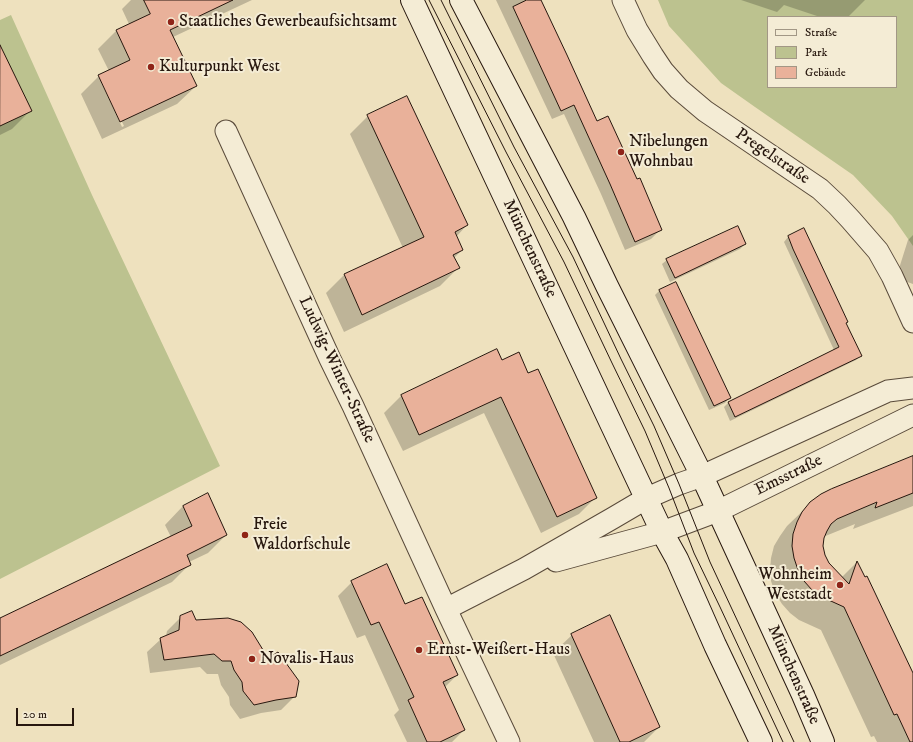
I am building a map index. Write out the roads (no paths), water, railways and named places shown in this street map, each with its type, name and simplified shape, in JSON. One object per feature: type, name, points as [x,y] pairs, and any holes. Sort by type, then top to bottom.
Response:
[{"type":"main road","name":"Münchenstraße","points":[[412,0],[662,532],[677,559],[718,652],[761,742]]},
{"type":"main road","name":"Münchenstraße","points":[[461,0],[574,216],[610,293],[702,476],[823,742]]},
{"type":"street","name":"Pregelstraße","points":[[623,0],[637,30],[663,72],[679,89],[705,111],[820,189],[851,220],[878,251],[892,276],[913,322]]},
{"type":"street","name":"Ludwig-Winter-Straße","points":[[226,131],[325,348],[509,742]]},
{"type":"street","name":"Emsstraße","points":[[702,476],[888,391],[913,388]]},
{"type":"street","name":"Emsstraße","points":[[662,532],[718,511],[913,415]]},
{"type":"street","points":[[446,609],[524,569],[647,498],[702,476]]},
{"type":"street","points":[[524,569],[662,532]]},
{"type":"tram line","points":[[429,0],[564,262],[645,431],[694,553],[783,742]]},
{"type":"tram line","points":[[441,0],[514,147],[573,257],[654,426],[710,562],[794,742]]},
{"type":"place","name":"Staatliches Gewerbeaufsichtsamt","points":[[171,22]]},
{"type":"place","name":"Kulturpunkt West","points":[[151,67]]},
{"type":"place","name":"Nibelungen Wohnbau","points":[[621,152]]},
{"type":"place","name":"Freie Waldorfschule","points":[[245,535]]},
{"type":"place","name":"Wohnheim Weststadt","points":[[840,585]]},
{"type":"place","name":"Ernst-Weißert-Haus","points":[[419,650]]},
{"type":"place","name":"Novalis-Haus","points":[[252,659]]}]
